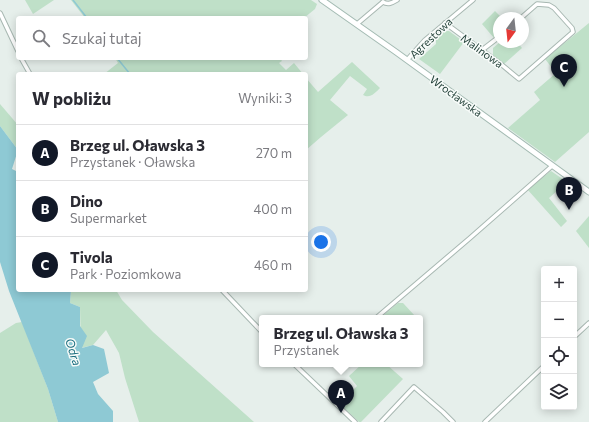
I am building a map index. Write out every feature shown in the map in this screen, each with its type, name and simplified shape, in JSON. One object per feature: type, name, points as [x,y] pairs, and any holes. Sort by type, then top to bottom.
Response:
[{"type":"street","name":"Wrocławska","points":[[322,0],[589,192]]},
{"type":"street","points":[[357,24],[382,1],[392,3],[397,0]]},
{"type":"street","name":"Agrestowa","points":[[407,60],[425,40],[473,0]]},
{"type":"street","points":[[528,12],[537,4],[549,5],[549,0]]},
{"type":"street","name":"Malinowa","points":[[445,23],[519,79],[573,32],[572,28],[554,8],[549,5]]},
{"type":"street","points":[[0,13],[16,47]]},
{"type":"street","points":[[482,50],[493,42]]},
{"type":"street","points":[[22,60],[29,72]]},
{"type":"street","points":[[380,315],[552,166]]},
{"type":"street","points":[[224,292],[259,329]]},
{"type":"street","points":[[577,334],[589,323]]},
{"type":"street","points":[[297,367],[355,422]]},
{"type":"street","points":[[485,422],[541,369]]},
{"type":"street","points":[[381,422],[414,387],[453,422]]},
{"type":"green space","points":[[25,0],[54,0],[33,14]]},
{"type":"green space","points":[[71,0],[311,0],[317,4],[315,9],[306,16],[83,16]]},
{"type":"green space","points":[[493,13],[493,37],[482,24]]},
{"type":"green space","points":[[589,23],[589,132],[555,162],[508,128],[540,100],[534,92],[556,73],[545,59]]},
{"type":"green space","points":[[441,31],[449,31],[464,42],[440,74],[419,59],[436,44],[436,35]]},
{"type":"green space","points":[[493,48],[522,48],[504,64],[493,56]]},
{"type":"green space","points":[[116,60],[281,60],[279,63],[286,70],[294,63],[301,72],[107,72],[118,63]]},
{"type":"green space","points":[[352,62],[380,88],[372,95],[363,95],[367,89],[350,76],[330,100],[348,115],[308,148],[308,80],[318,92]]},
{"type":"green space","points":[[0,104],[16,123],[16,147],[0,126]]},
{"type":"green space","points":[[551,171],[567,182],[549,198],[567,221],[561,227],[527,189]]},
{"type":"green space","points":[[589,216],[589,248],[576,231]]},
{"type":"green space","points":[[71,292],[117,292],[122,300],[153,332],[254,422],[139,422],[119,353],[106,330],[93,345],[81,348],[80,307],[70,303]]},
{"type":"green space","points":[[398,303],[403,303],[414,315],[384,315]]},
{"type":"green space","points":[[22,322],[48,389],[58,422],[0,422],[0,333],[16,323]]},
{"type":"green space","points":[[359,367],[389,367],[403,379],[361,422],[359,422],[340,404],[357,386],[349,376]]},
{"type":"water","name":"Odra","points":[[0,126],[16,147],[16,156],[12,169],[16,171],[16,292],[71,292],[70,303],[80,307],[80,326],[87,336],[82,348],[93,345],[104,349],[109,373],[93,382],[98,394],[113,411],[113,422],[58,422],[48,389],[9,291],[0,262]]},
{"type":"waterway","points":[[73,0],[85,16]]},
{"type":"waterway","points":[[119,60],[128,72]]},
{"type":"place","name":"Tivola","points":[[564,87]]},
{"type":"place","name":"Dino","points":[[569,210]]},
{"type":"place","name":"Brzeg ul. Oławska 3","points":[[341,413]]}]
